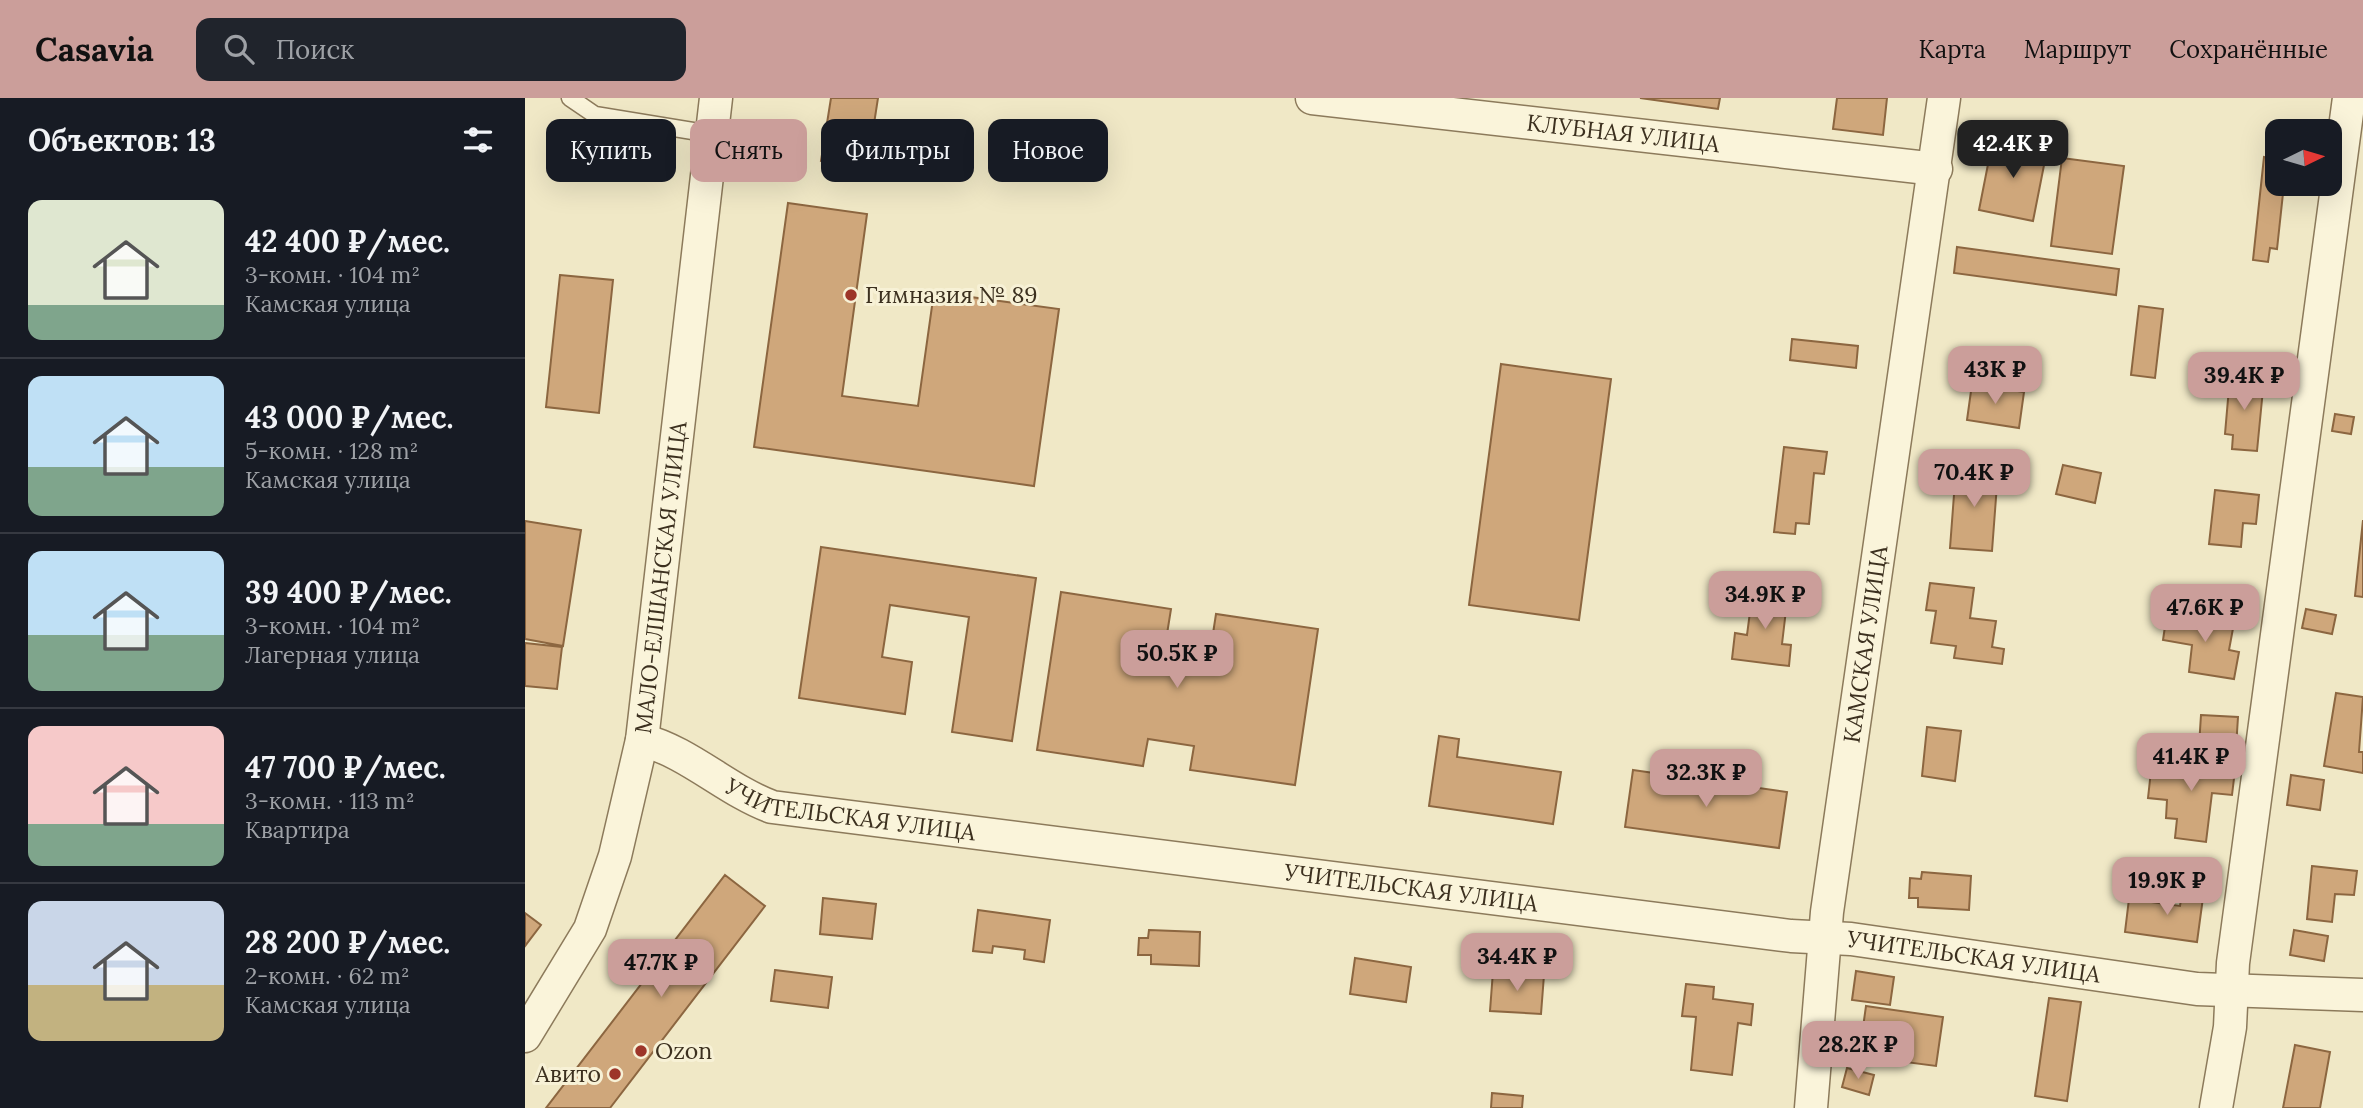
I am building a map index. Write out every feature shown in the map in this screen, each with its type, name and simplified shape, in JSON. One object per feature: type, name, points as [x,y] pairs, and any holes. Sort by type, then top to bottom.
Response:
[{"type":"street","name":"МАЛО-ЕЛШАНСКАЯ УЛИЦА","points":[[713,119],[716,98]]},
{"type":"street","name":"КЛУБНАЯ УЛИЦА","points":[[1312,98],[1936,169]]},
{"type":"street","name":"КАМСКАЯ УЛИЦА","points":[[1811,1108],[1826,937],[1944,98]]},
{"type":"street","points":[[2216,1108],[2232,992],[2233,962],[2349,98]]},
{"type":"street","name":"МАЛО-ЕЛШАНСКАЯ УЛИЦА","points":[[525,1035],[590,929],[615,856],[642,740],[706,182]]},
{"type":"street","name":"УЧИТЕЛЬСКАЯ УЛИЦА","points":[[642,740],[663,746],[750,799],[772,807],[1791,936],[1826,937],[2232,992],[2363,995]]},
{"type":"lane","points":[[570,98],[595,115],[690,131]]},
{"type":"building","points":[[831,98],[878,98],[875,119],[828,119]]},
{"type":"building","points":[[1640,98],[1720,98],[1718,109]]},
{"type":"building","points":[[1837,98],[1887,98],[1883,135],[1833,129]]},
{"type":"building","points":[[1993,139],[2047,150],[2033,221],[1979,210]]},
{"type":"building","points":[[2264,157],[2265,196],[2283,196],[2277,249],[2270,248],[2268,262],[2253,260]]},
{"type":"building","points":[[2062,158],[2124,166],[2112,254],[2051,246]]},
{"type":"building","points":[[788,203],[867,214],[842,396],[918,406],[934,292],[1059,309],[1034,486],[754,447]]},
{"type":"building","points":[[1957,247],[2119,269],[2116,295],[1954,273]]},
{"type":"building","points":[[560,275],[613,280],[599,413],[546,407]]},
{"type":"building","points":[[2139,306],[2163,309],[2155,378],[2131,375]]},
{"type":"building","points":[[1792,339],[1858,346],[1856,368],[1790,360]]},
{"type":"building","points":[[1989,357],[2039,363],[2037,381],[1987,375]]},
{"type":"building","points":[[1501,364],[1611,379],[1579,620],[1469,605]]},
{"type":"building","points":[[2230,376],[2264,379],[2257,451],[2232,449],[2233,435],[2225,434]]},
{"type":"building","points":[[1972,384],[2024,392],[2019,428],[1967,420]]},
{"type":"building","points":[[2335,414],[2354,417],[2351,434],[2332,431]]},
{"type":"building","points":[[1784,447],[1827,452],[1824,474],[1814,473],[1809,524],[1796,523],[1795,534],[1774,532]]},
{"type":"building","points":[[2063,465],[2101,473],[2095,503],[2056,494]]},
{"type":"building","points":[[1956,468],[1998,471],[1992,551],[1950,548]]},
{"type":"building","points":[[2215,490],[2259,495],[2256,524],[2243,523],[2241,547],[2209,544]]},
{"type":"building","points":[[2363,520],[2363,597],[2355,596]]},
{"type":"building","points":[[525,521],[581,530],[563,646],[525,639]]},
{"type":"building","points":[[821,547],[1036,578],[1012,741],[952,732],[969,617],[890,605],[882,657],[912,662],[905,714],[799,698]]},
{"type":"building","points":[[1930,583],[1974,588],[1970,618],[1996,621],[1992,647],[2004,649],[2002,664],[1954,658],[1956,646],[1931,643],[1936,611],[1926,610]]},
{"type":"building","points":[[1753,589],[1788,593],[1782,644],[1791,645],[1789,666],[1732,659],[1735,633],[1747,635]]},
{"type":"building","points":[[1061,592],[1171,609],[1163,659],[1208,666],[1216,614],[1318,629],[1295,785],[1190,770],[1194,746],[1148,739],[1143,766],[1037,750]]},
{"type":"building","points":[[2306,609],[2336,615],[2332,634],[2302,628]]},
{"type":"building","points":[[2167,613],[2234,623],[2229,650],[2239,652],[2234,679],[2189,672],[2192,645],[2163,640]]},
{"type":"building","points":[[525,643],[562,647],[557,689],[525,686]]},
{"type":"building","points":[[2336,693],[2363,697],[2359,752],[2363,752],[2363,773],[2324,766]]},
{"type":"building","points":[[2201,715],[2238,717],[2236,748],[2199,746]]},
{"type":"building","points":[[1927,727],[1961,731],[1955,781],[1922,776]]},
{"type":"building","points":[[1439,736],[1459,739],[1457,757],[1561,772],[1553,824],[1429,806]]},
{"type":"building","points":[[2205,758],[2236,762],[2232,795],[2212,793],[2206,842],[2175,838],[2177,819],[2166,818],[2167,800],[2148,798],[2152,762],[2204,768]]},
{"type":"building","points":[[1633,770],[1787,792],[1779,848],[1625,827]]},
{"type":"building","points":[[2291,775],[2324,780],[2320,810],[2287,805]]},
{"type":"building","points":[[2312,866],[2357,871],[2354,895],[2335,894],[2332,922],[2307,919]]},
{"type":"building","points":[[1922,872],[1971,876],[1969,910],[1918,907],[1918,898],[1909,898],[1910,878],[1921,879]]},
{"type":"building","points":[[725,875],[765,906],[610,1108],[546,1108]]},
{"type":"building","points":[[2183,887],[2204,890],[2197,942],[2125,932],[2129,899],[2180,906]]},
{"type":"building","points":[[823,898],[876,904],[872,939],[820,934]]},
{"type":"building","points":[[978,910],[1050,920],[1044,962],[1024,959],[1025,950],[993,946],[992,953],[973,951]]},
{"type":"building","points":[[525,913],[541,925],[525,946]]},
{"type":"building","points":[[1149,930],[1200,932],[1199,966],[1151,964],[1151,955],[1138,955],[1139,938],[1148,938]]},
{"type":"building","points":[[2294,930],[2328,936],[2324,961],[2290,955]]},
{"type":"building","points":[[1355,958],[1411,967],[1406,1002],[1350,994]]},
{"type":"building","points":[[775,970],[832,977],[828,1008],[771,1001]]},
{"type":"building","points":[[1493,971],[1544,975],[1541,1014],[1490,1011]]},
{"type":"building","points":[[1856,971],[1894,977],[1890,1005],[1852,1000]]},
{"type":"building","points":[[1686,984],[1714,987],[1713,999],[1753,1004],[1751,1025],[1738,1023],[1732,1075],[1691,1070],[1696,1017],[1682,1016]]},
{"type":"building","points":[[2049,998],[2081,1002],[2067,1101],[2035,1096]]},
{"type":"building","points":[[1866,1006],[1943,1017],[1936,1066],[1859,1056]]},
{"type":"building","points":[[2295,1045],[2330,1052],[2320,1108],[2283,1108]]},
{"type":"building","points":[[1847,1068],[1874,1075],[1869,1095],[1842,1087]]},
{"type":"building","points":[[1492,1093],[1523,1096],[1522,1108],[1491,1108]]},
{"type":"place","name":"Гимназия № 89","points":[[851,295]]},
{"type":"place","name":"Ozon","points":[[641,1051]]},
{"type":"place","name":"Авито","points":[[615,1074]]}]
